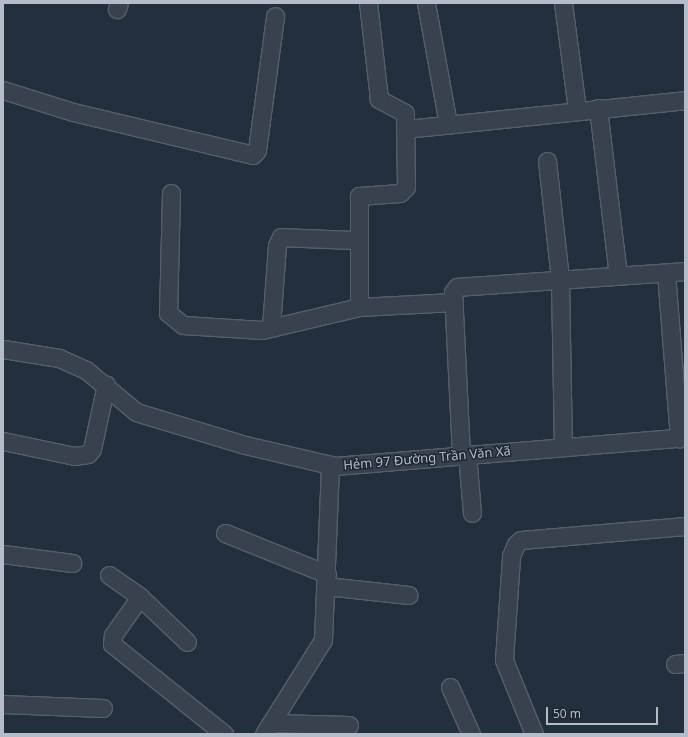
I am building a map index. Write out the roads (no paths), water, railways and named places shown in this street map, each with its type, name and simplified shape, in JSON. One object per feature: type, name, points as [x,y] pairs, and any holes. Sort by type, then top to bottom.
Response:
[{"type":"street","points":[[359,307],[357,240],[359,196],[400,193],[405,190],[406,129],[401,108],[383,104],[379,99],[368,3]]},
{"type":"street","points":[[426,3],[448,124]]},
{"type":"street","points":[[563,3],[577,110]]},
{"type":"street","points":[[3,90],[74,112],[253,155],[257,150],[275,16]]},
{"type":"street","points":[[406,129],[577,110],[685,100]]},
{"type":"street","points":[[598,108],[618,275]]},
{"type":"street","points":[[546,161],[560,279],[562,446]]},
{"type":"street","points":[[171,193],[167,305],[172,320],[183,325],[271,327],[359,307],[454,302]]},
{"type":"street","points":[[271,327],[277,245],[282,237],[357,240]]},
{"type":"street","points":[[472,513],[464,455],[454,302],[457,286],[685,271]]},
{"type":"street","points":[[666,273],[682,438]]},
{"type":"street","name":"Hẻm 97 Đường Trần Văn Xã","points":[[3,349],[59,358],[106,384],[136,412],[241,444],[330,465],[562,446],[682,438]]},
{"type":"street","points":[[3,441],[74,456],[84,456],[92,449],[106,384]]},
{"type":"street","points":[[268,729],[323,640],[330,465]]},
{"type":"street","points":[[534,734],[504,660],[511,556],[516,544],[521,540],[685,526]]},
{"type":"street","points":[[225,533],[326,580],[409,595]]},
{"type":"street","points":[[3,554],[72,563]]},
{"type":"street","points":[[109,574],[140,597],[187,642]]},
{"type":"street","points":[[140,597],[113,635],[112,644],[224,734]]},
{"type":"street","points":[[450,687],[471,734]]},
{"type":"street","points":[[3,704],[103,708]]},
{"type":"street","points":[[268,729],[349,725]]}]
